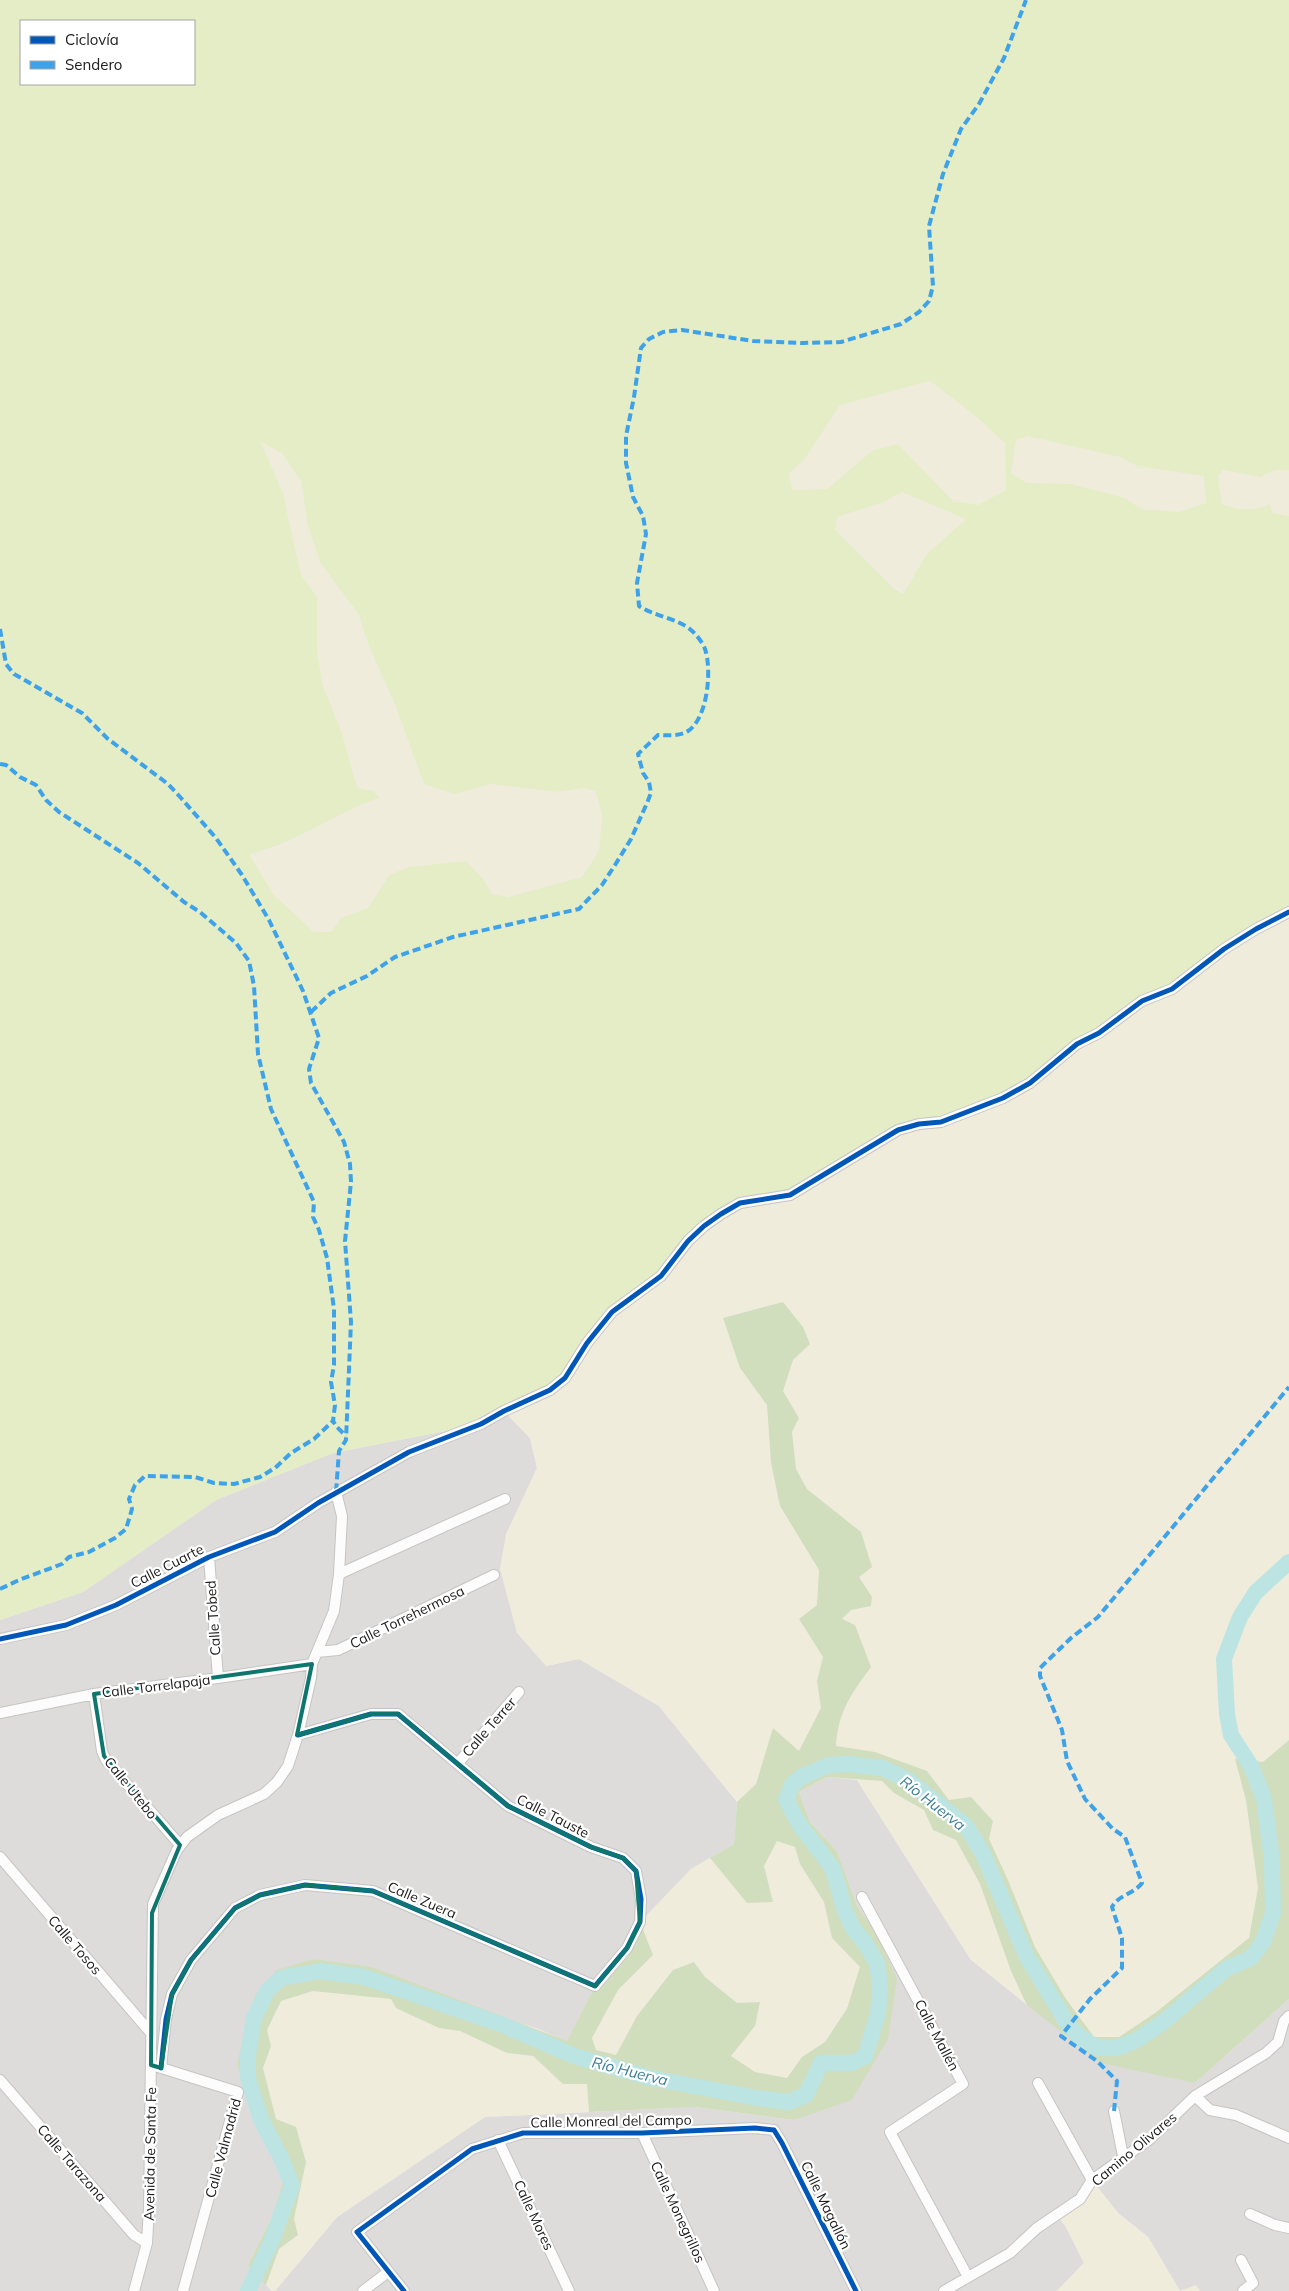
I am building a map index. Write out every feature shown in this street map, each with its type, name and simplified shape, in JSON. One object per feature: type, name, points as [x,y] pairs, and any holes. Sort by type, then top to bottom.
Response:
[{"type":"street","name":"Calle Cuarte","points":[[0,1639],[66,1625],[116,1605],[209,1557],[275,1532],[336,1492],[409,1452],[481,1424],[504,1410],[535,1398],[565,1378],[587,1343],[612,1312],[661,1276],[688,1241],[721,1214],[740,1203],[790,1195],[898,1130],[919,1124],[941,1122],[1003,1098],[1030,1084],[1077,1044],[1099,1033],[1142,1002],[1172,989],[1224,949],[1256,929],[1289,912]]},
{"type":"street","name":"Avenida de Santa Fe","points":[[134,2291],[147,2243],[156,2066],[150,2032],[152,2015],[153,1904],[180,1845],[213,1818],[256,1798],[271,1788],[288,1766],[298,1735],[311,1678],[312,1664],[334,1611],[339,1574],[342,1511],[336,1492]]},
{"type":"street","points":[[339,1574],[505,1500]]},
{"type":"street","name":"Calle Tobed","points":[[209,1557],[218,1678]]},
{"type":"street","name":"Calle Torrehermosa","points":[[318,1652],[338,1650],[494,1575]]},
{"type":"street","name":"Calle Torrelapaja","points":[[0,1714],[94,1694],[312,1664]]},
{"type":"street","name":"Calle Terrer","points":[[458,1763],[519,1692]]},
{"type":"street","name":"Calle Utebo","points":[[94,1694],[104,1756],[180,1845]]},
{"type":"street","name":"Calle Tauste","points":[[298,1735],[372,1714],[398,1714],[508,1806],[591,1848],[622,1858],[636,1872],[641,1899],[640,1922],[627,1948],[595,1986]]},
{"type":"street","name":"Calle Tosos","points":[[0,1857],[150,2032]]},
{"type":"street","name":"Calle Zuera","points":[[156,2066],[172,1994],[191,1960],[235,1908],[260,1895],[305,1885],[373,1891],[595,1986]]},
{"type":"street","name":"Calle Mallén","points":[[862,1897],[963,2084],[890,2132],[968,2276]]},
{"type":"street","points":[[141,2022],[152,2015]]},
{"type":"street","name":"Camino Olivares","points":[[944,2291],[1010,2253],[1037,2228],[1080,2199],[1092,2180],[1122,2156],[1150,2139],[1195,2096],[1266,2053],[1278,2042],[1284,2021],[1289,2016]]},
{"type":"street","name":"Calle Valmadrid","points":[[156,2066],[238,2092],[183,2291]]},
{"type":"street","name":"Calle Tarazona","points":[[0,2080],[134,2235],[147,2243]]},
{"type":"street","points":[[1038,2083],[1092,2180]]},
{"type":"street","points":[[1195,2096],[1210,2110],[1236,2115],[1289,2138]]},
{"type":"street","points":[[1114,2111],[1122,2156]]},
{"type":"street","name":"Calle Monreal del Campo","points":[[388,2272],[357,2232],[472,2149],[523,2133],[642,2133],[755,2128],[774,2130]]},
{"type":"street","name":"Calle Magallón","points":[[774,2130],[856,2291]]},
{"type":"street","name":"Calle Monegrillos","points":[[642,2133],[714,2291]]},
{"type":"street","name":"Calle Mores","points":[[498,2140],[569,2291]]},
{"type":"street","points":[[1250,2214],[1289,2228]]},
{"type":"street","points":[[1241,2260],[1253,2283],[1243,2291]]},
{"type":"street","points":[[363,2291],[388,2272],[404,2291]]},
{"type":"highlighted area","points":[[312,1664],[297,1735],[371,1714],[398,1714],[508,1806],[591,1847],[623,1858],[636,1871],[640,1922],[627,1948],[595,1986],[373,1891],[305,1885],[260,1895],[235,1908],[191,1960],[172,1994],[161,2068],[151,2065],[152,1913],[180,1845],[104,1756],[94,1694]]},
{"type":"shaded area","points":[[930,381],[973,414],[1005,443],[1006,490],[978,505],[953,501],[898,444],[873,450],[827,489],[792,490],[789,474],[804,460],[840,405]]},
{"type":"shaded area","points":[[1027,436],[1120,457],[1137,466],[1204,476],[1206,503],[1179,512],[1141,509],[1125,498],[1072,484],[1027,483],[1011,473],[1016,439]]},
{"type":"shaded area","points":[[260,441],[282,453],[301,481],[308,526],[320,562],[359,615],[369,646],[396,707],[454,794],[490,784],[558,792],[583,788],[596,791],[602,816],[599,851],[582,877],[508,897],[492,894],[484,880],[431,865],[409,867],[389,875],[368,908],[341,918],[332,932],[314,932],[273,894],[248,854],[271,849],[293,840],[354,806],[378,798],[374,791],[357,788],[342,733],[323,686],[317,652],[317,597],[301,575],[283,494]]},
{"type":"shaded area","points":[[1223,470],[1260,477],[1276,470],[1289,470],[1289,516],[1273,513],[1270,505],[1235,510],[1222,504],[1218,477]]},
{"type":"shaded area","points":[[902,492],[966,519],[927,554],[903,594],[835,530],[837,517],[884,502]]},
{"type":"shaded area","points":[[1289,912],[1289,1740],[1263,1762],[1236,1759],[1246,1800],[1258,1888],[1249,1938],[1155,2013],[1119,2037],[1094,2037],[1066,1999],[1035,1947],[1008,1880],[988,1839],[950,1800],[926,1771],[875,1752],[836,1747],[837,1729],[848,1698],[871,1667],[842,1619],[851,1610],[872,1597],[859,1577],[861,1532],[807,1489],[796,1469],[792,1432],[799,1418],[783,1392],[803,1327],[783,1302],[723,1318],[740,1368],[767,1405],[771,1463],[780,1506],[819,1570],[817,1605],[799,1619],[823,1657],[817,1681],[821,1708],[799,1751],[773,1729],[756,1784],[737,1802],[659,1706],[579,1659],[546,1666],[517,1633],[500,1569],[506,1534],[537,1468],[530,1438],[504,1411],[587,1343],[704,1226],[1077,1044]]},
{"type":"shaded area","points":[[504,1411],[530,1438],[537,1468],[525,1497],[546,1666],[579,1659],[659,1706],[737,1802],[734,1844],[691,1869],[595,1986],[567,2042],[539,2029],[313,1959],[237,2064],[252,2119],[285,2175],[272,2217],[248,2265],[272,2291],[0,2291],[0,1620],[83,1592],[216,1500],[333,1453],[481,1424]]},
{"type":"shaded area","points":[[827,1777],[857,1780],[971,1960],[1195,2083],[1289,1999],[1289,2291],[1200,2291],[1195,2286],[1180,2291],[1148,2237],[1118,2213],[1092,2181],[1080,2199],[1056,2214],[1066,2227],[1084,2263],[1057,2291],[275,2291],[337,2217],[485,2117],[695,2107],[794,2120],[876,1931],[858,1908],[837,1851],[810,1822],[799,1792]]},
{"type":"shaded area","points":[[857,1780],[882,1780],[894,1793],[924,1810],[933,1830],[956,1840],[980,1884],[1011,1971],[1027,2005],[971,1960]]},
{"type":"shaded area","points":[[777,1841],[795,1847],[800,1864],[824,1902],[832,1938],[860,1967],[847,2009],[825,2042],[802,2057],[787,2078],[755,2072],[730,2056],[755,2026],[760,2002],[737,2003],[705,1977],[694,1962],[673,1970],[637,2016],[616,2056],[596,2050],[592,2038],[618,1990],[653,1955],[640,1922],[691,1869],[710,1858],[747,1902],[773,1902],[764,1866]]},
{"type":"shaded area","points":[[313,1991],[391,1999],[396,2008],[439,2028],[460,2031],[507,2053],[533,2056],[563,2084],[587,2084],[589,2112],[485,2117],[337,2217],[275,2291],[272,2291],[266,2285],[279,2249],[298,2235],[294,2219],[306,2162],[276,2119],[263,2068],[271,2046],[267,2030],[281,2001]]},
{"type":"shaded area","points":[[1092,2180],[1118,2213],[1148,2237],[1180,2291],[1057,2291],[1084,2263],[1066,2227],[1056,2214],[1080,2199]]},
{"type":"shaded area","points":[[1196,2285],[1200,2291],[1180,2291]]},
{"type":"green space","points":[[0,0],[1289,0],[1289,470],[1276,470],[1260,477],[1223,470],[1218,477],[1222,504],[1246,509],[1270,504],[1273,513],[1289,516],[1289,912],[1172,989],[1142,1001],[1003,1098],[919,1124],[790,1195],[740,1203],[704,1226],[661,1276],[618,1308],[565,1378],[481,1424],[333,1453],[216,1500],[83,1592],[0,1620]],"holes":[[[930,381],[973,414],[1005,443],[1006,490],[978,505],[953,501],[898,444],[873,450],[827,489],[792,490],[789,474],[804,460],[840,405]],[[1027,436],[1120,457],[1137,466],[1204,476],[1206,503],[1179,512],[1141,509],[1125,498],[1072,484],[1027,483],[1011,473],[1016,440]],[[261,442],[282,453],[301,481],[308,526],[320,562],[359,615],[369,646],[396,707],[424,784],[454,794],[491,784],[558,792],[583,788],[596,791],[602,816],[599,851],[582,877],[508,897],[492,894],[484,880],[466,861],[409,867],[389,875],[368,908],[341,918],[331,932],[314,932],[273,894],[249,854],[283,843],[362,804],[379,798],[374,791],[357,788],[342,733],[323,686],[317,652],[317,597],[301,575],[283,494]],[[902,492],[966,519],[927,554],[903,594],[896,590],[835,530],[837,517],[884,502]]]},
{"type":"green space","points":[[783,1302],[803,1327],[810,1344],[793,1360],[783,1391],[799,1418],[792,1432],[796,1469],[807,1489],[861,1532],[872,1567],[859,1577],[872,1597],[871,1606],[851,1610],[842,1619],[855,1625],[871,1667],[857,1686],[843,1713],[839,1723],[836,1746],[875,1752],[927,1771],[949,1800],[971,1797],[993,1821],[989,1839],[1035,1947],[1066,1999],[1094,2037],[1119,2037],[1155,2013],[1249,1938],[1258,1888],[1246,1800],[1235,1759],[1263,1762],[1289,1740],[1289,1999],[1195,2083],[1100,2063],[1027,2005],[1011,1971],[980,1884],[956,1840],[933,1830],[924,1810],[894,1793],[882,1781],[827,1777],[799,1792],[810,1822],[837,1851],[858,1908],[876,1931],[897,1979],[888,2039],[852,2100],[794,2120],[695,2107],[589,2112],[587,2084],[563,2084],[533,2056],[507,2053],[460,2031],[439,2028],[396,2008],[391,1999],[313,1991],[281,2001],[267,2030],[271,2046],[263,2068],[276,2119],[296,2127],[306,2162],[294,2219],[298,2235],[279,2249],[266,2285],[248,2265],[272,2217],[285,2175],[252,2119],[237,2064],[255,1995],[277,1970],[313,1959],[372,1967],[567,2041],[595,1986],[640,1922],[653,1955],[618,1990],[592,2038],[596,2050],[616,2055],[637,2016],[673,1970],[694,1962],[705,1977],[737,2003],[760,2002],[755,2026],[731,2056],[755,2072],[787,2078],[802,2057],[825,2042],[847,2009],[860,1967],[832,1938],[824,1902],[800,1864],[795,1847],[777,1841],[764,1866],[773,1902],[747,1903],[710,1858],[734,1844],[737,1802],[756,1784],[773,1728],[799,1751],[821,1708],[817,1681],[823,1657],[799,1619],[817,1605],[819,1570],[780,1506],[771,1463],[767,1405],[740,1368],[723,1318]]},
{"type":"waterway","name":"Río Huerva","points":[[248,2291],[272,2240],[292,2185],[281,2158],[261,2120],[248,2078],[248,2055],[254,2018],[267,1991],[281,1978],[320,1971],[364,1977],[503,2025],[574,2056],[651,2078],[757,2098],[789,2102],[806,2095],[821,2063],[851,2063],[865,2057],[878,2013],[880,1986],[877,1963],[865,1943],[854,1930],[845,1911],[833,1869],[799,1824],[786,1800],[792,1785],[801,1777],[829,1765],[847,1764],[882,1768],[908,1780],[966,1826],[983,1854],[1027,1957],[1069,2026],[1081,2038],[1098,2048],[1117,2048],[1137,2040],[1162,2023],[1226,1969],[1251,1958],[1263,1942],[1273,1913],[1272,1860],[1264,1799],[1251,1766],[1231,1735],[1227,1714],[1224,1659],[1240,1617],[1256,1592],[1289,1562]]},
{"type":"marked path","points":[[311,1012],[331,993],[367,976],[395,957],[453,937],[579,909],[602,885],[631,839],[651,793],[649,782],[643,773],[638,754],[658,735],[681,734],[695,725],[704,705],[708,680],[705,649],[695,634],[686,626],[639,606],[637,583],[646,534],[643,516],[633,497],[626,463],[626,436],[641,348],[649,339],[663,332],[682,330],[753,341],[841,342],[901,324],[919,312],[929,301],[933,286],[929,226],[943,174],[961,129],[979,104],[1004,58],[1026,0]]},
{"type":"marked path","points":[[0,629],[6,664],[14,674],[82,713],[108,739],[168,784],[216,838],[242,875],[269,920],[303,991],[319,1038],[309,1069],[311,1083],[344,1142],[350,1164],[351,1182],[345,1241],[351,1322],[346,1440],[339,1451],[336,1492]]},
{"type":"marked path","points":[[0,764],[6,765],[20,777],[36,785],[46,800],[59,812],[138,863],[184,902],[200,912],[236,943],[249,961],[254,986],[258,1054],[271,1109],[314,1202],[313,1217],[327,1258],[334,1309],[334,1365],[331,1382],[335,1405],[333,1421],[346,1436]]},
{"type":"marked path","points":[[1114,2111],[1117,2081],[1097,2061],[1061,2036],[1090,1999],[1122,1968],[1122,1938],[1112,1907],[1118,1900],[1135,1890],[1142,1883],[1125,1837],[1113,1829],[1085,1799],[1067,1761],[1062,1730],[1040,1676],[1040,1668],[1071,1638],[1098,1617],[1289,1387]]},
{"type":"marked path","points":[[0,1589],[62,1564],[69,1557],[89,1552],[115,1538],[126,1529],[132,1509],[129,1499],[135,1485],[145,1476],[195,1477],[214,1483],[234,1484],[260,1477],[275,1468],[291,1453],[314,1439],[333,1421]]},
{"type":"cycle path","points":[[0,1639],[66,1625],[116,1605],[209,1557],[275,1532],[318,1503],[409,1452],[481,1424],[550,1390],[565,1378],[587,1343],[612,1312],[661,1276],[688,1241],[721,1214],[740,1203],[790,1195],[898,1130],[919,1124],[941,1122],[1003,1098],[1030,1083],[1077,1044],[1099,1033],[1142,1001],[1172,989],[1224,949],[1256,929],[1289,912]]},
{"type":"cycle path","points":[[161,2068],[166,2019],[172,1994],[191,1960],[235,1908],[260,1895],[305,1885],[373,1891],[595,1986],[627,1948],[640,1922],[641,1899],[636,1871],[623,1858],[591,1847],[508,1806],[398,1714],[371,1714],[298,1735]]},
{"type":"cycle path","points":[[404,2291],[357,2232],[472,2149],[523,2133],[642,2133],[755,2128],[774,2130],[856,2291]]}]
